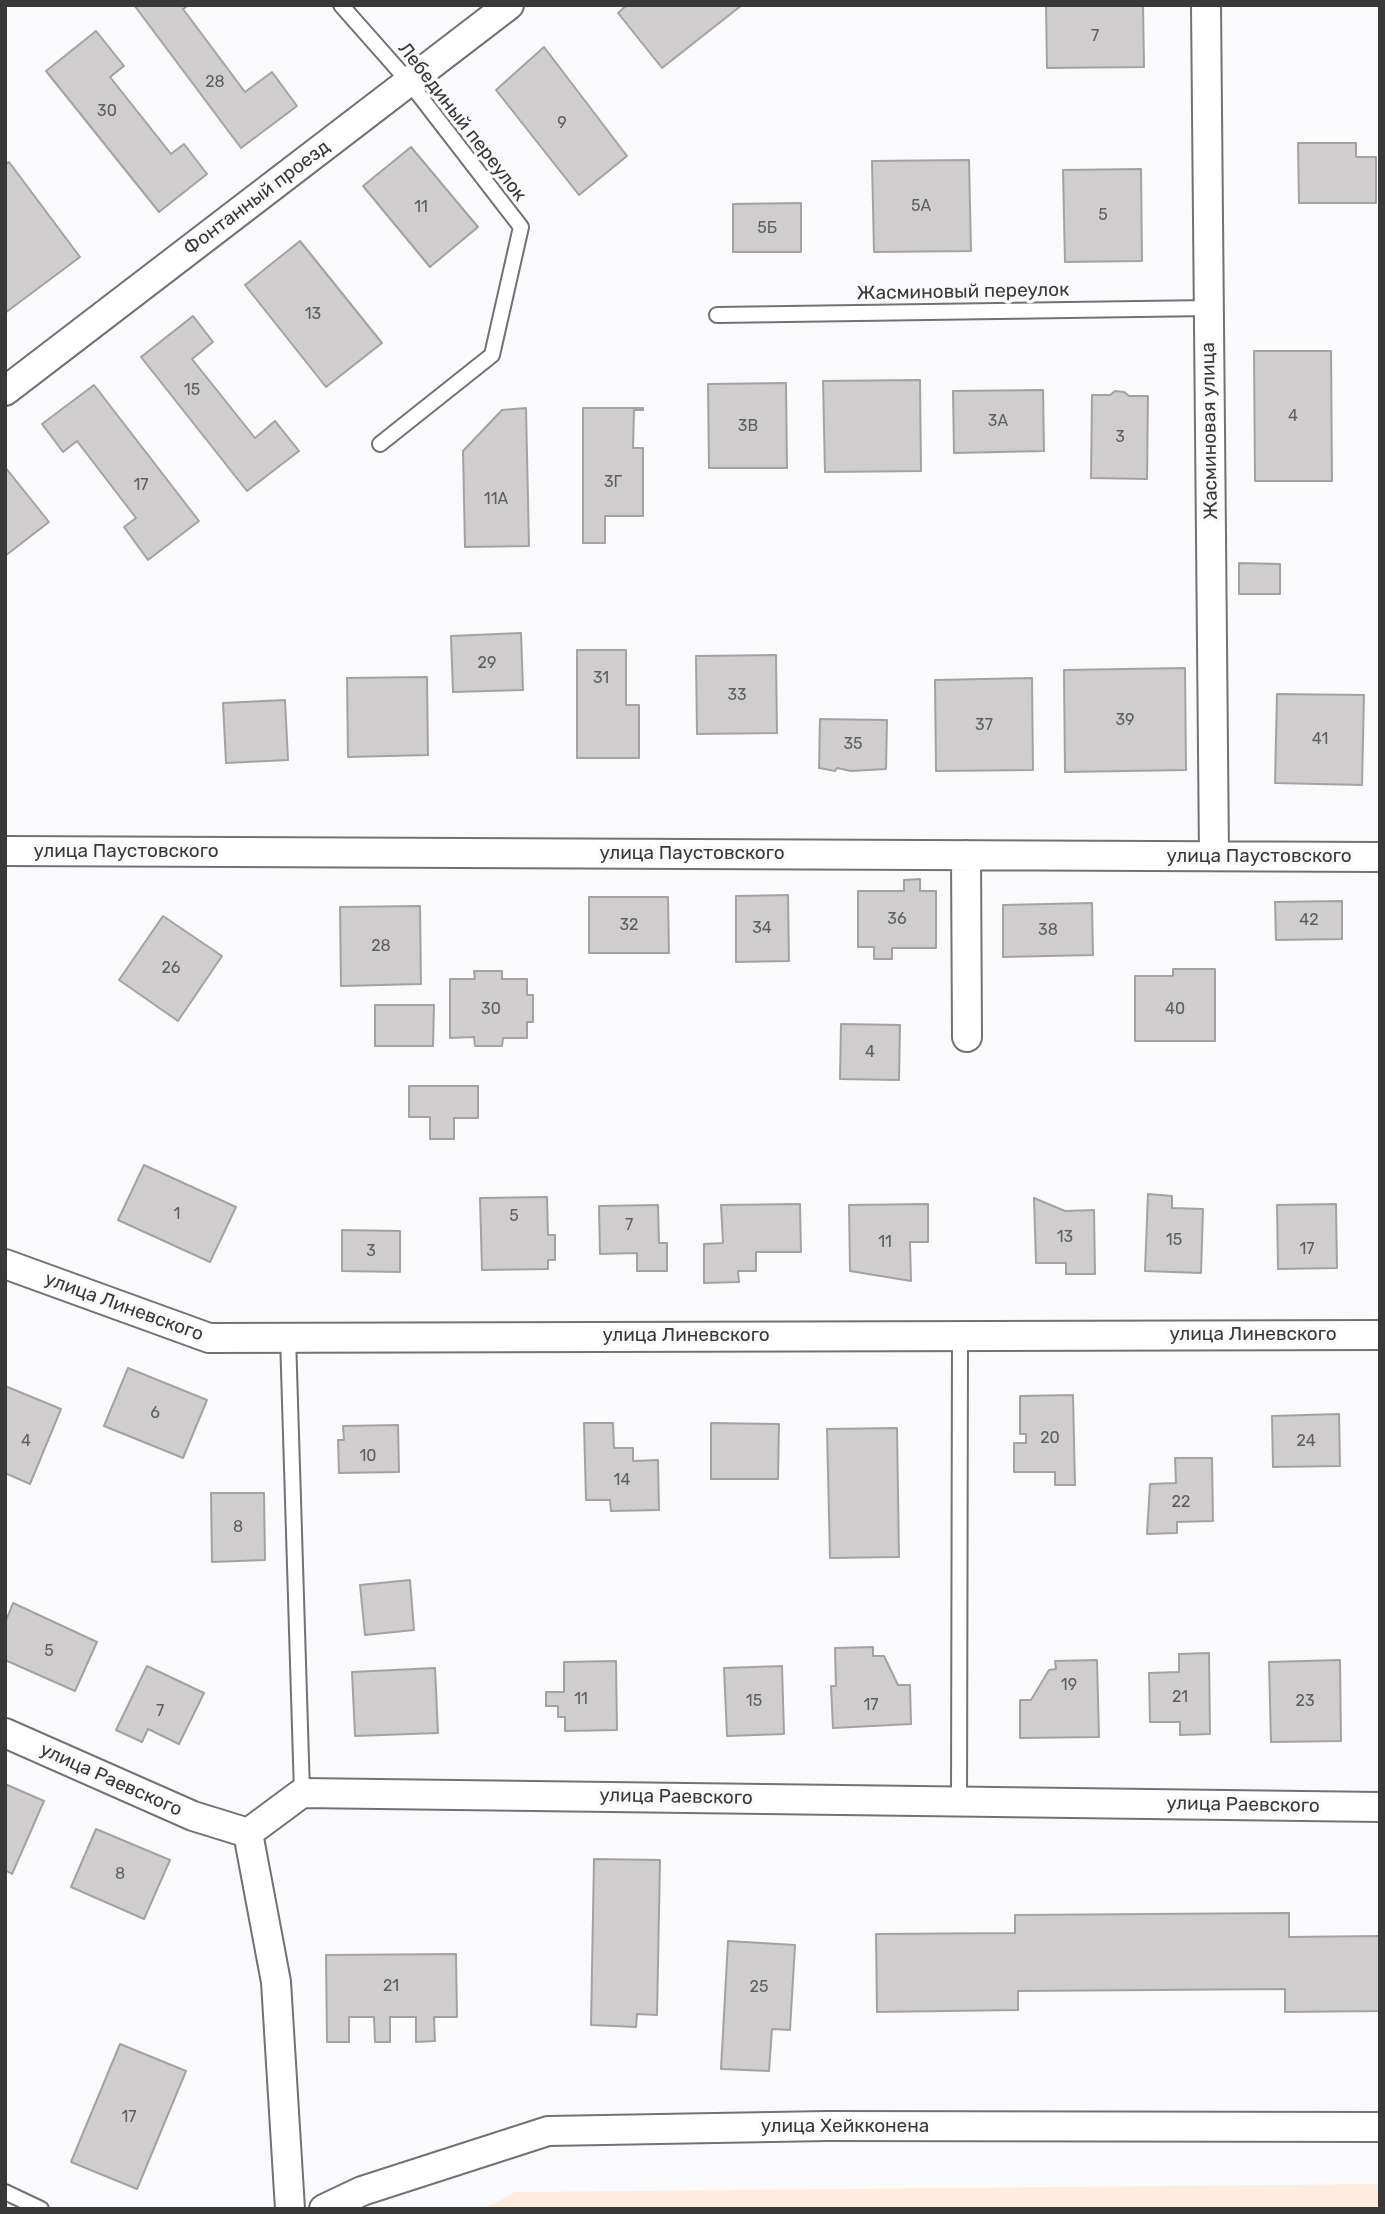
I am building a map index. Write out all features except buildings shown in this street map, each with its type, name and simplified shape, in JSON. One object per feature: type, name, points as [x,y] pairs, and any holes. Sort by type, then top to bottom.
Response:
[{"type":"street","name":"Фонтанный проезд","points":[[5,391],[509,5]]},
{"type":"street","name":"Жасминовая улица","points":[[1206,5],[1214,856]]},
{"type":"street","name":"улица Паустовского","points":[[5,851],[1380,857]]},
{"type":"street","points":[[966,855],[967,1037]]},
{"type":"street","name":"улица Линевского","points":[[5,1264],[209,1338],[1380,1335]]},
{"type":"street","name":"улица Раевского","points":[[5,1733],[193,1816],[248,1833]]},
{"type":"street","points":[[290,2209],[276,1982],[248,1833],[302,1793]]},
{"type":"street","name":"улица Раевского","points":[[302,1793],[1380,1807]]},
{"type":"street","name":"улица Хейкконена","points":[[324,2209],[362,2191],[548,2131],[827,2126],[1380,2127]]},
{"type":"lane","name":"Лебединый переулок","points":[[341,5],[409,82],[521,227],[492,355],[380,444]]},
{"type":"lane","name":"Жасминовый переулок","points":[[717,315],[1209,308]]},
{"type":"lane","points":[[959,1801],[960,1335]]},
{"type":"lane","points":[[288,1336],[302,1793]]},
{"type":"lane","points":[[5,2192],[41,2209]]},
{"type":"shaded area","points":[[1380,2184],[1380,2209],[484,2209],[515,2192]]}]
